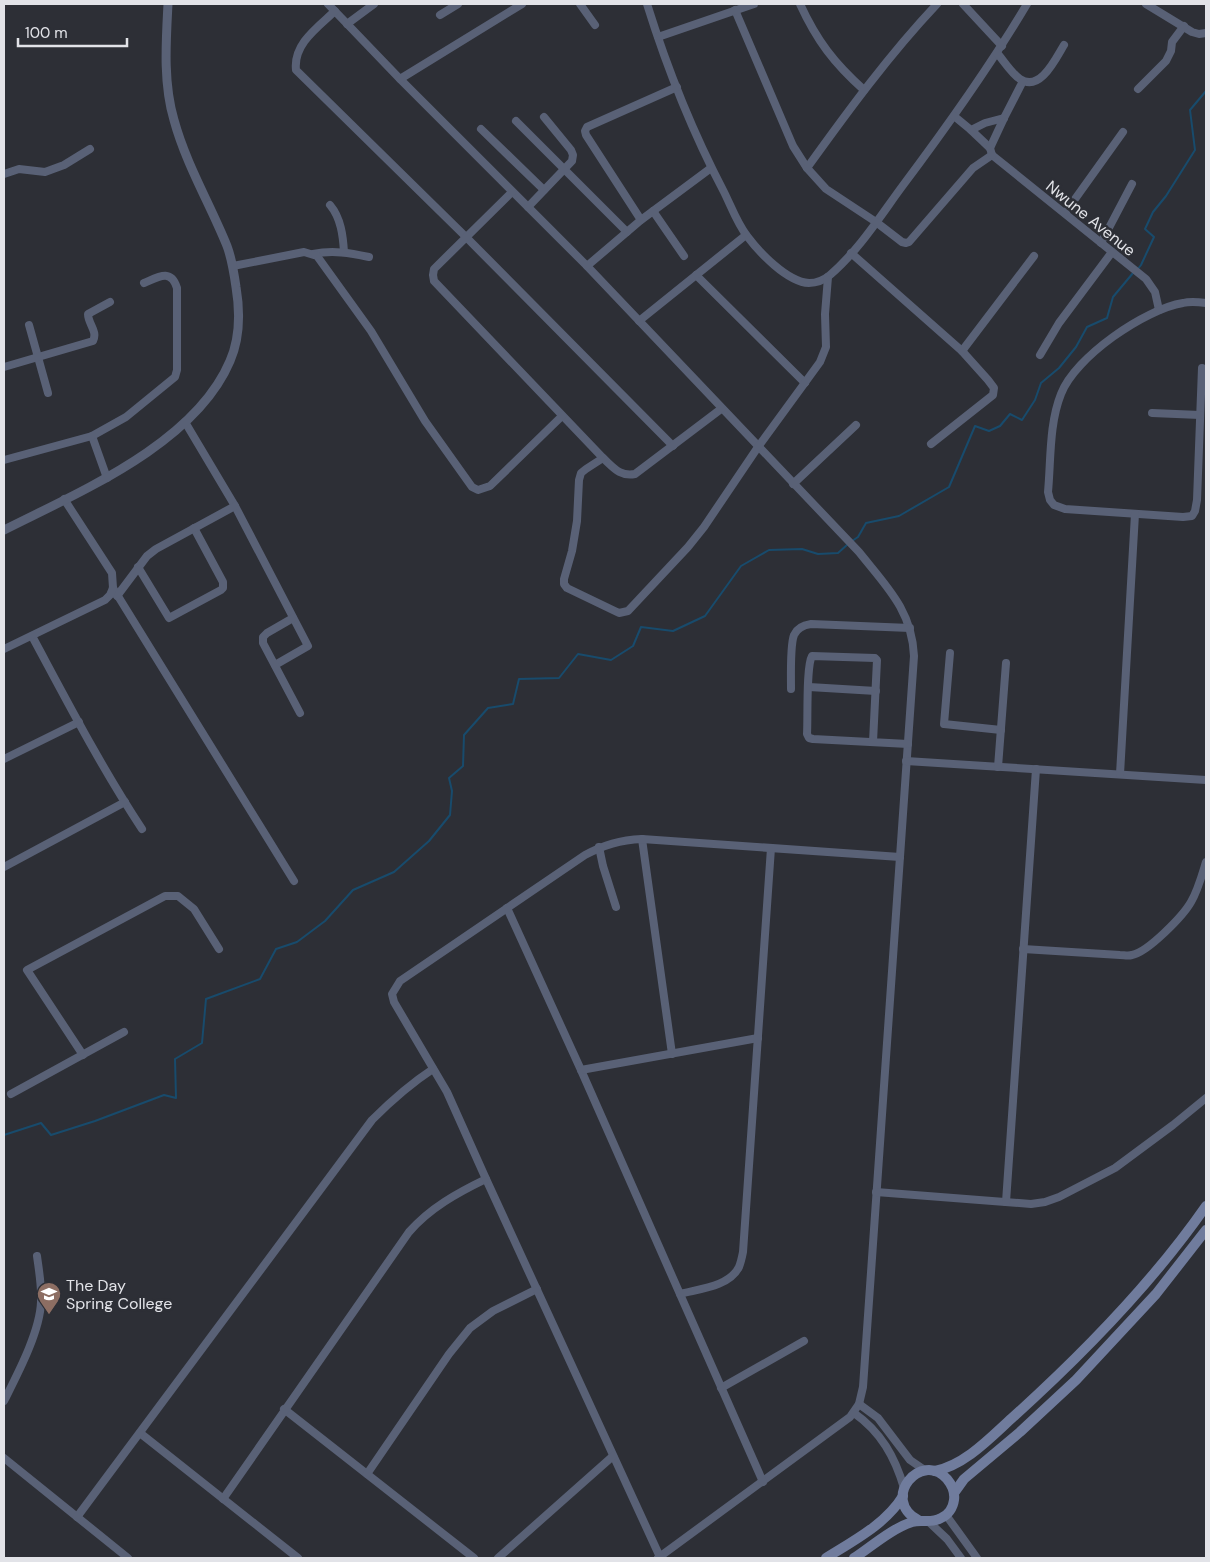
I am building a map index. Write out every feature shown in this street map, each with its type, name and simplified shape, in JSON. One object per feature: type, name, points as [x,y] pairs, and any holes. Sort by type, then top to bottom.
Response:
[{"type":"main road","points":[[826,1558],[884,1518],[898,1504],[913,1476],[950,1467],[970,1453],[1031,1401],[1072,1363],[1115,1318],[1154,1273],[1206,1206]]},
{"type":"main road","points":[[954,1493],[964,1479],[1020,1432],[1076,1380],[1156,1294],[1206,1230]]},
{"type":"main road","points":[[854,1558],[897,1529],[924,1521],[939,1520],[946,1515],[953,1504],[954,1493],[948,1479],[931,1471]]},
{"type":"main road","points":[[903,1492],[905,1508],[913,1517],[924,1521]]},
{"type":"street","points":[[4,530],[107,478],[145,454],[185,422],[212,391],[224,374],[231,359],[238,321],[238,298],[233,266],[189,161],[170,106],[166,39],[168,4]]},
{"type":"street","points":[[328,4],[400,79],[587,266],[859,552],[898,600],[910,628],[914,656],[906,762],[900,856],[862,1387],[859,1404],[854,1413],[659,1558],[462,1122],[394,1002],[392,994],[400,981],[585,855],[599,847],[618,841],[642,839],[900,856]]},
{"type":"street","points":[[347,24],[374,4]]},
{"type":"street","points":[[440,15],[458,4]]},
{"type":"street","points":[[400,79],[522,4]]},
{"type":"street","points":[[580,4],[595,25]]},
{"type":"street","points":[[647,4],[677,87],[711,168],[746,235],[772,263],[791,277],[809,283],[828,277],[851,253],[876,222],[954,116],[1027,4]]},
{"type":"street","points":[[658,37],[754,4]]},
{"type":"street","points":[[800,4],[810,26],[826,51],[841,69],[864,90]]},
{"type":"street","points":[[807,168],[905,38],[937,4]]},
{"type":"street","points":[[963,4],[1023,81],[1037,81],[1043,77],[1064,45]]},
{"type":"street","points":[[1146,4],[1192,32],[1206,33]]},
{"type":"street","points":[[735,10],[793,146],[807,168],[826,189],[906,243],[910,242],[973,168],[991,152],[1004,118],[1023,81]]},
{"type":"street","points":[[335,11],[309,35],[300,48],[296,70],[466,236],[673,446]]},
{"type":"street","points":[[1138,89],[1166,61],[1171,51],[1172,42],[1184,26]]},
{"type":"street","points":[[641,220],[586,135],[585,130],[587,127],[677,87]]},
{"type":"street","name":"Nwune Avenue","points":[[954,116],[971,130],[991,152],[1146,279],[1155,292],[1159,310]]},
{"type":"street","points":[[528,207],[572,161],[573,155],[571,150],[544,117]]},
{"type":"street","points":[[971,130],[985,123],[1004,118]]},
{"type":"street","points":[[516,121],[627,232]]},
{"type":"street","points":[[481,129],[544,190]]},
{"type":"street","points":[[1065,213],[1123,132]]},
{"type":"street","points":[[4,174],[19,169],[46,172],[64,165],[90,150]]},
{"type":"street","points":[[587,266],[641,220],[711,168]]},
{"type":"street","points":[[1101,243],[1132,184]]},
{"type":"street","points":[[512,192],[434,269],[434,281],[602,458],[621,474],[635,474],[721,409]]},
{"type":"street","points":[[330,205],[336,212],[344,252]]},
{"type":"street","points":[[653,211],[684,256]]},
{"type":"street","points":[[639,321],[746,235]]},
{"type":"street","points":[[313,254],[326,251],[369,257]]},
{"type":"street","points":[[233,266],[304,252],[317,256],[371,331],[425,421],[472,487],[478,490],[490,486],[562,416]]},
{"type":"street","points":[[1040,355],[1059,323],[1112,252]]},
{"type":"street","points":[[851,253],[962,351],[994,388],[993,395],[931,444]]},
{"type":"street","points":[[962,351],[1034,256]]},
{"type":"street","points":[[4,460],[92,436],[126,417],[175,377],[177,370],[177,288],[175,280],[170,276],[164,275],[144,283]]},
{"type":"street","points":[[696,276],[804,383]]},
{"type":"street","points":[[602,458],[581,473],[577,521],[564,584],[567,588],[619,613],[623,613],[628,612],[704,527],[758,447],[820,362],[826,347],[825,314],[828,277]]},
{"type":"street","points":[[4,367],[94,341],[95,334],[88,314],[110,302]]},
{"type":"street","points":[[1202,368],[1197,500],[1192,516],[1078,511],[1058,508],[1054,505],[1050,500],[1048,492],[1053,430],[1061,393],[1083,363],[1102,343],[1159,310],[1184,302],[1206,303]]},
{"type":"street","points":[[29,325],[48,393]]},
{"type":"street","points":[[1152,413],[1200,415]]},
{"type":"street","points":[[185,422],[235,506],[308,646],[275,665]]},
{"type":"street","points":[[794,484],[856,425]]},
{"type":"street","points":[[92,436],[107,478]]},
{"type":"street","points":[[4,649],[105,600],[110,595],[112,573],[64,499]]},
{"type":"street","points":[[117,596],[147,556],[156,549],[235,506]]},
{"type":"street","points":[[1120,774],[1135,514]]},
{"type":"street","points":[[138,568],[169,618],[221,590],[223,582],[194,528]]},
{"type":"street","points":[[112,588],[294,881]]},
{"type":"street","points":[[293,618],[263,637],[300,713]]},
{"type":"street","points":[[790,689],[793,640],[797,631],[805,625],[910,628]]},
{"type":"street","points":[[32,636],[124,802],[142,829]]},
{"type":"street","points":[[950,653],[944,724],[1001,730]]},
{"type":"street","points":[[873,742],[878,663],[875,658],[812,656],[810,661],[807,734],[809,738],[873,742],[908,744]]},
{"type":"street","points":[[998,767],[1006,664]]},
{"type":"street","points":[[809,687],[876,690]]},
{"type":"street","points":[[4,759],[79,722]]},
{"type":"street","points":[[906,762],[1206,780]]},
{"type":"street","points":[[1006,1202],[1036,769]]},
{"type":"street","points":[[4,867],[124,802]]},
{"type":"street","points":[[642,839],[672,1054]]},
{"type":"street","points":[[599,847],[616,908]]},
{"type":"street","points":[[680,1294],[720,1283],[729,1278],[738,1268],[743,1252],[771,848]]},
{"type":"street","points":[[1023,949],[1120,955],[1132,955],[1140,952],[1161,935],[1184,912],[1192,900],[1206,862]]},
{"type":"street","points":[[83,1055],[27,970],[165,896],[178,896],[194,909],[218,949]]},
{"type":"street","points":[[507,908],[581,1070],[762,1482]]},
{"type":"street","points":[[11,1094],[124,1032]]},
{"type":"street","points":[[581,1070],[758,1038]]},
{"type":"street","points":[[77,1517],[372,1120],[414,1081],[433,1069]]},
{"type":"street","points":[[876,1192],[1031,1204],[1045,1202],[1059,1198],[1115,1168],[1206,1098]]},
{"type":"street","points":[[223,1499],[409,1232],[430,1211],[449,1198],[486,1178]]},
{"type":"street","points":[[4,1401],[26,1354],[40,1311],[41,1287],[37,1256]]},
{"type":"street","points":[[367,1474],[449,1354],[470,1328],[492,1311],[537,1289]]},
{"type":"street","points":[[721,1388],[804,1342]]},
{"type":"street","points":[[859,1404],[878,1418],[910,1460],[931,1471]]},
{"type":"street","points":[[284,1409],[474,1558]]},
{"type":"street","points":[[854,1413],[875,1430],[886,1444],[896,1462],[903,1492]]},
{"type":"street","points":[[140,1433],[298,1558]]},
{"type":"street","points":[[498,1558],[613,1456]]},
{"type":"street","points":[[4,1458],[128,1558]]},
{"type":"street","points":[[946,1515],[977,1558]]},
{"type":"street","points":[[924,1521],[947,1539],[962,1558]]},
{"type":"waterway","points":[[1137,270],[1154,237],[1145,229],[1153,212],[1166,196],[1195,150],[1190,110],[1206,91]]},
{"type":"waterway","points":[[852,541],[858,537],[866,523],[899,516],[949,487],[975,426],[989,431],[1000,426],[1010,414],[1022,420],[1035,400],[1041,383],[1059,368],[1076,347],[1087,327],[1107,318],[1113,297],[1133,273]]},
{"type":"waterway","points":[[4,1135],[41,1123],[51,1135],[164,1095],[176,1098],[175,1059],[202,1043],[206,999],[260,979],[276,949],[297,942],[325,921],[353,890],[394,872],[429,841],[450,815],[452,791],[449,778],[463,766],[464,735],[488,708],[513,704],[519,679],[559,678],[578,654],[611,660],[633,646],[641,627],[673,631],[705,616],[741,566],[769,550],[802,549],[818,554],[838,553],[848,544]]},
{"type":"place","name":"The Day Spring College","points":[[49,1315]]}]
